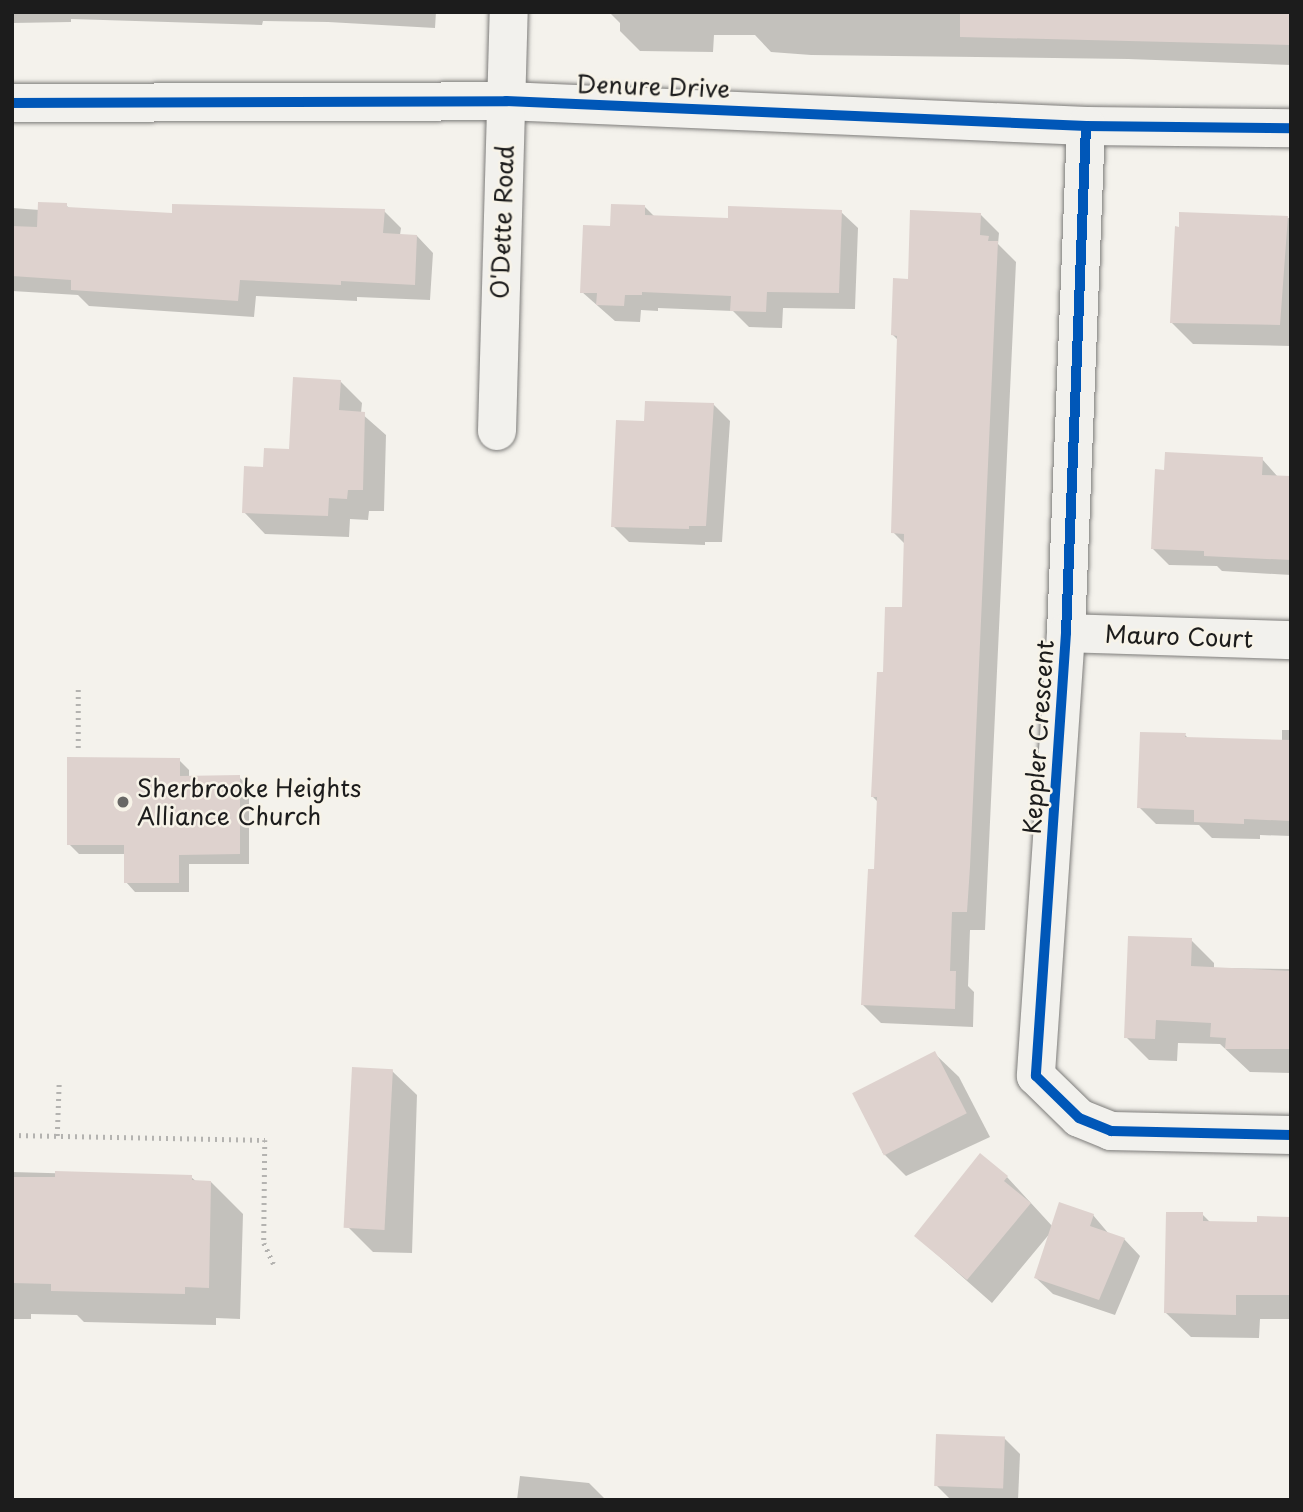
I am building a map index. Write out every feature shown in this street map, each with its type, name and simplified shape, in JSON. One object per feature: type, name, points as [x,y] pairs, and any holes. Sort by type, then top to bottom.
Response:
[{"type":"street","name":"O'Dette Road","points":[[497,431],[509,12]]},
{"type":"street","name":"Denure Drive","points":[[12,103],[506,101],[1086,126],[1291,128]]},
{"type":"street","name":"Keppler Crescent","points":[[1086,126],[1066,632],[1036,1076],[1080,1118],[1111,1131],[1291,1135]]},
{"type":"street","name":"Mauro Court","points":[[1066,632],[1291,640]]},
{"type":"path","points":[[78,685],[78,748]]},
{"type":"path","points":[[57,1136],[59,1083]]},
{"type":"path","points":[[12,1135],[265,1140],[264,1243],[274,1264]]},
{"type":"building","points":[[960,12],[1291,12],[1291,45],[960,37]]},
{"type":"building","points":[[38,202],[67,203],[67,207],[172,213],[172,204],[385,209],[383,233],[417,235],[415,285],[341,281],[341,285],[240,280],[238,301],[71,290],[71,280],[12,276],[12,226],[37,227]]},
{"type":"building","points":[[611,204],[645,205],[645,215],[728,218],[728,206],[842,210],[839,293],[767,292],[766,312],[730,311],[731,296],[642,292],[642,295],[625,295],[624,306],[596,305],[597,293],[580,293],[583,225],[610,226]]},
{"type":"building","points":[[910,210],[981,213],[980,235],[989,236],[988,241],[998,241],[967,912],[952,912],[950,971],[956,971],[955,1009],[861,1005],[868,869],[874,869],[877,797],[871,797],[877,672],[883,672],[885,607],[902,607],[904,534],[891,533],[897,336],[891,335],[893,278],[908,279]]},
{"type":"building","points":[[1179,212],[1288,216],[1280,325],[1170,323],[1175,226],[1179,227]]},
{"type":"building","points":[[293,377],[341,380],[339,410],[365,412],[363,490],[348,490],[347,499],[329,498],[328,516],[242,513],[244,466],[263,467],[264,448],[289,449]]},
{"type":"building","points":[[645,401],[714,403],[706,526],[689,526],[689,529],[611,527],[616,420],[644,421]]},
{"type":"building","points":[[1165,452],[1263,457],[1262,475],[1291,476],[1291,560],[1204,556],[1204,551],[1151,549],[1155,469],[1164,470]]},
{"type":"building","points":[[1140,732],[1186,733],[1185,737],[1291,740],[1291,821],[1244,819],[1244,824],[1194,822],[1194,810],[1137,808]]},
{"type":"building","name":"Sherbrooke Heights Alliance Church","points":[[67,757],[180,758],[180,776],[240,775],[240,854],[179,855],[179,883],[124,883],[124,845],[67,845]]},
{"type":"building","points":[[1128,936],[1192,938],[1191,966],[1291,971],[1291,1049],[1225,1049],[1226,1038],[1210,1037],[1211,1023],[1156,1020],[1155,1039],[1124,1038]]},
{"type":"building","points":[[935,1051],[967,1113],[884,1156],[852,1093]]},
{"type":"building","points":[[352,1067],[393,1069],[385,1230],[344,1228]]},
{"type":"building","points":[[980,1153],[1008,1176],[1004,1181],[1031,1203],[967,1280],[914,1236]]},
{"type":"building","points":[[55,1171],[192,1175],[192,1180],[211,1181],[209,1288],[185,1287],[185,1294],[51,1291],[51,1284],[12,1283],[12,1177],[55,1177]]},
{"type":"building","points":[[1059,1202],[1094,1214],[1090,1226],[1125,1238],[1099,1300],[1034,1278]]},
{"type":"building","points":[[1166,1212],[1203,1212],[1203,1221],[1257,1222],[1257,1216],[1291,1217],[1291,1295],[1236,1295],[1236,1315],[1164,1313]]},
{"type":"building","points":[[936,1434],[1005,1436],[1003,1488],[934,1486]]},
{"type":"cycle path","points":[[12,103],[506,101],[1086,126],[1291,128]]},
{"type":"cycle path","points":[[1086,126],[1066,633],[1036,1076],[1079,1118],[1111,1131],[1291,1135]]},
{"type":"place","name":"Sherbrooke Heights Alliance Church","points":[[123,802]]}]
